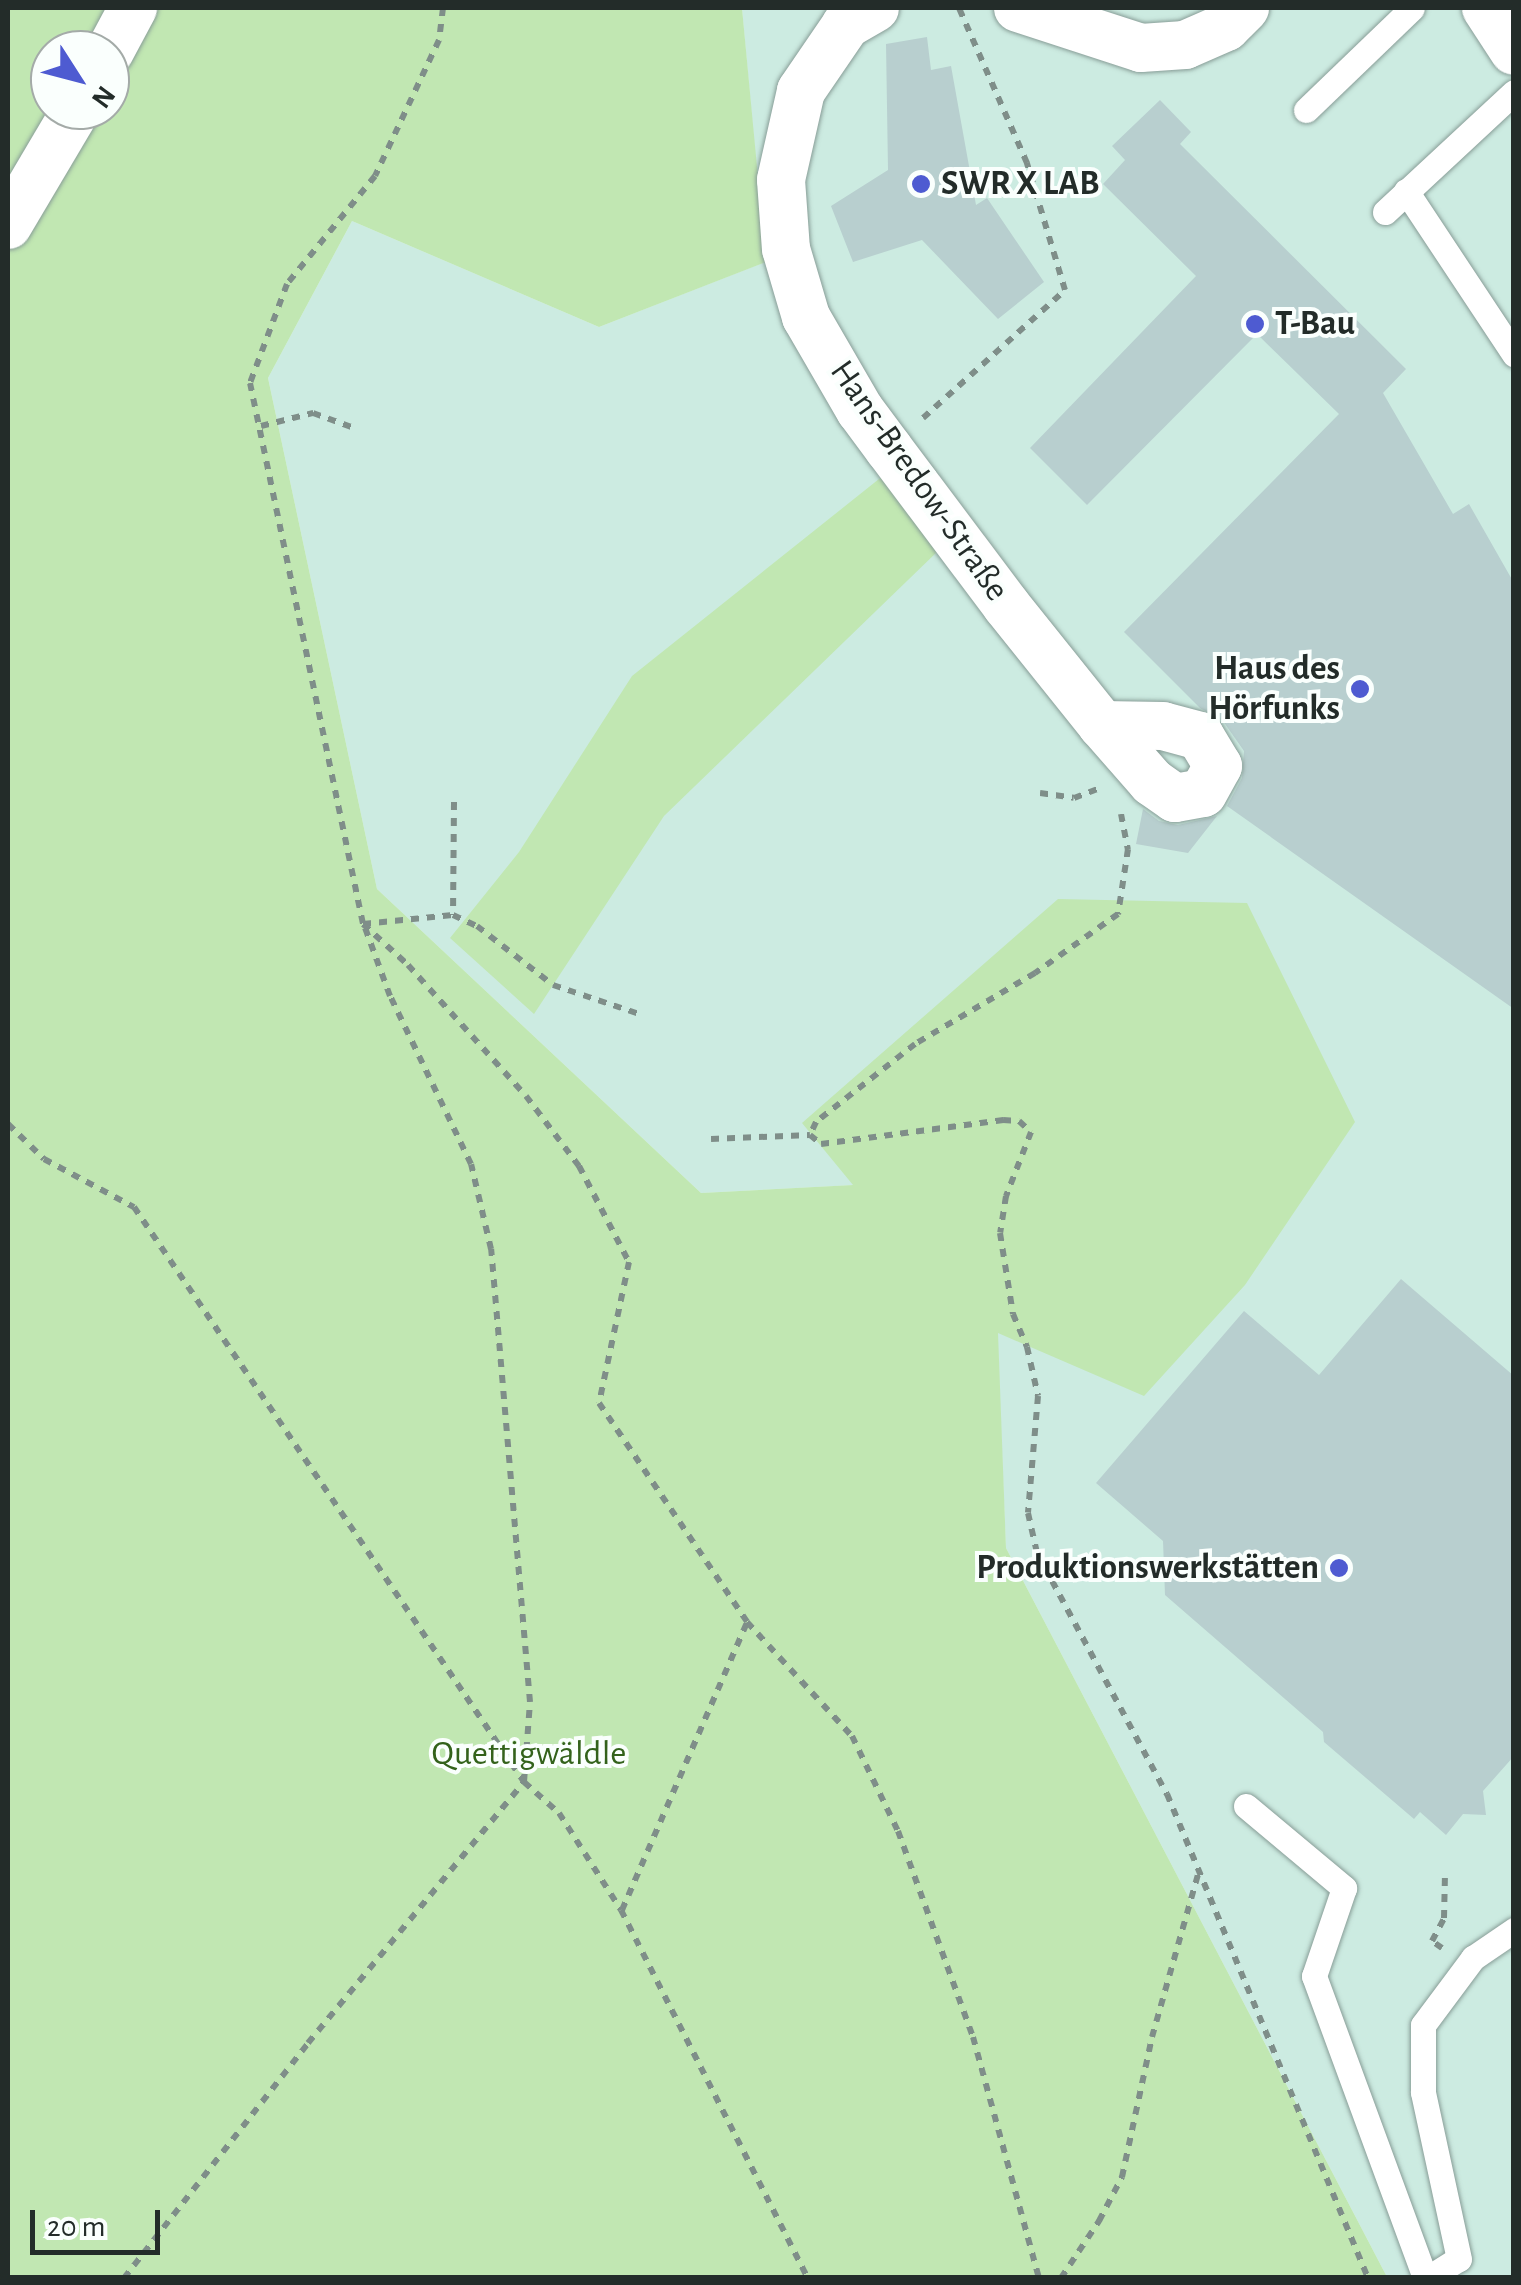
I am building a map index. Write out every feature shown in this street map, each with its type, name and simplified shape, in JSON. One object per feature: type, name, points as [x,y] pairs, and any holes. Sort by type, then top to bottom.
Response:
[{"type":"street","name":"Hans-Bredow-Straße","points":[[875,8],[846,25],[800,91],[780,180],[786,250],[806,317],[860,410],[1102,725]]},
{"type":"street","points":[[1018,8],[1141,48],[1185,46],[1226,27],[1246,8]]},
{"type":"street","points":[[1486,8],[1514,50]]},
{"type":"street","points":[[8,224],[64,130]]},
{"type":"lane","points":[[1306,110],[1412,8]]},
{"type":"lane","points":[[1386,212],[1514,92]]},
{"type":"lane","points":[[1406,191],[1514,354]]},
{"type":"lane","points":[[1246,1806],[1344,1888],[1314,1976],[1426,2278],[1458,2259],[1423,2092],[1423,2025],[1473,1958],[1514,1930]]},
{"type":"path","points":[[124,2278],[308,2043],[524,1782],[530,1702],[491,1248],[471,1164],[390,996],[363,924],[250,382],[287,284],[375,176],[439,40],[443,8]]},
{"type":"path","points":[[889,449],[1065,290],[1027,163],[958,8]]},
{"type":"path","points":[[261,426],[313,414],[357,429]]},
{"type":"path","points":[[1040,793],[1074,798],[1097,787],[1114,791]]},
{"type":"path","points":[[453,915],[454,802]]},
{"type":"path","points":[[810,1135],[816,1122],[914,1044],[1024,980],[1118,914],[1128,849],[1118,802]]},
{"type":"path","points":[[363,924],[453,915],[477,926],[553,985],[640,1014]]},
{"type":"path","points":[[363,924],[408,965],[526,1096],[580,1166],[629,1262],[599,1402],[747,1622],[852,1736],[898,1830],[973,2037],[1040,2278]]},
{"type":"path","points":[[711,1139],[810,1135],[821,1144],[1003,1120],[1019,1121],[1031,1132],[1006,1196],[1000,1234],[1013,1314],[1027,1348],[1038,1396],[1028,1513],[1037,1553],[1168,1794],[1368,2278]]},
{"type":"path","points":[[8,1124],[44,1159],[134,1207],[524,1782],[560,1813],[622,1910],[808,2278]]},
{"type":"path","points":[[622,1910],[747,1622]]},
{"type":"path","points":[[1061,2278],[1099,2221],[1122,2176],[1156,2020],[1199,1870]]},
{"type":"path","points":[[1432,1941],[1444,1918],[1448,1896],[1445,1873]]},
{"type":"shaded area","points":[[742,8],[1513,8],[1513,2277],[1387,2277],[1006,1548],[997,1333],[854,1185],[701,1193],[377,889],[268,378],[352,221],[599,327],[765,262]]},
{"type":"green space","name":"Quettigwäldle","points":[[8,8],[742,8],[766,262],[599,327],[352,221],[268,378],[377,889],[701,1193],[853,1185],[802,1123],[1058,899],[1247,903],[1355,1122],[1245,1285],[1144,1396],[998,1333],[1006,1548],[1387,2277],[8,2278]]},
{"type":"green space","points":[[884,475],[938,551],[664,816],[534,1014],[450,938],[519,852],[632,676]]},
{"type":"building","name":"SWR X LAB","points":[[927,37],[931,70],[951,66],[976,205],[987,198],[1044,282],[998,319],[922,240],[853,262],[831,206],[888,170],[886,44]]},
{"type":"building","name":"Haus des Hörfunks","points":[[1160,100],[1191,132],[1180,144],[1406,369],[1383,393],[1453,514],[1469,504],[1514,583],[1514,1009],[1227,806],[1242,778],[1244,751],[1223,721],[1200,708],[1124,632],[1339,414],[1257,334],[1087,505],[1030,448],[1196,276],[1103,184],[1125,160],[1112,146]]},
{"type":"building","points":[[1143,809],[1159,821],[1178,825],[1217,816],[1188,853],[1136,844]]},
{"type":"building","name":"Produktionswerkstätten","points":[[1401,1279],[1514,1376],[1514,1756],[1483,1791],[1486,1815],[1463,1814],[1446,1835],[1420,1812],[1414,1819],[1324,1742],[1323,1732],[1165,1595],[1163,1541],[1096,1483],[1244,1311],[1319,1375]]},
{"type":"place","name":"SWR X LAB","points":[[921,184]]},
{"type":"place","name":"T-Bau","points":[[1255,324]]},
{"type":"place","name":"Haus des Hörfunks","points":[[1360,689]]},
{"type":"place","name":"Produktionswerkstätten","points":[[1339,1568]]}]
